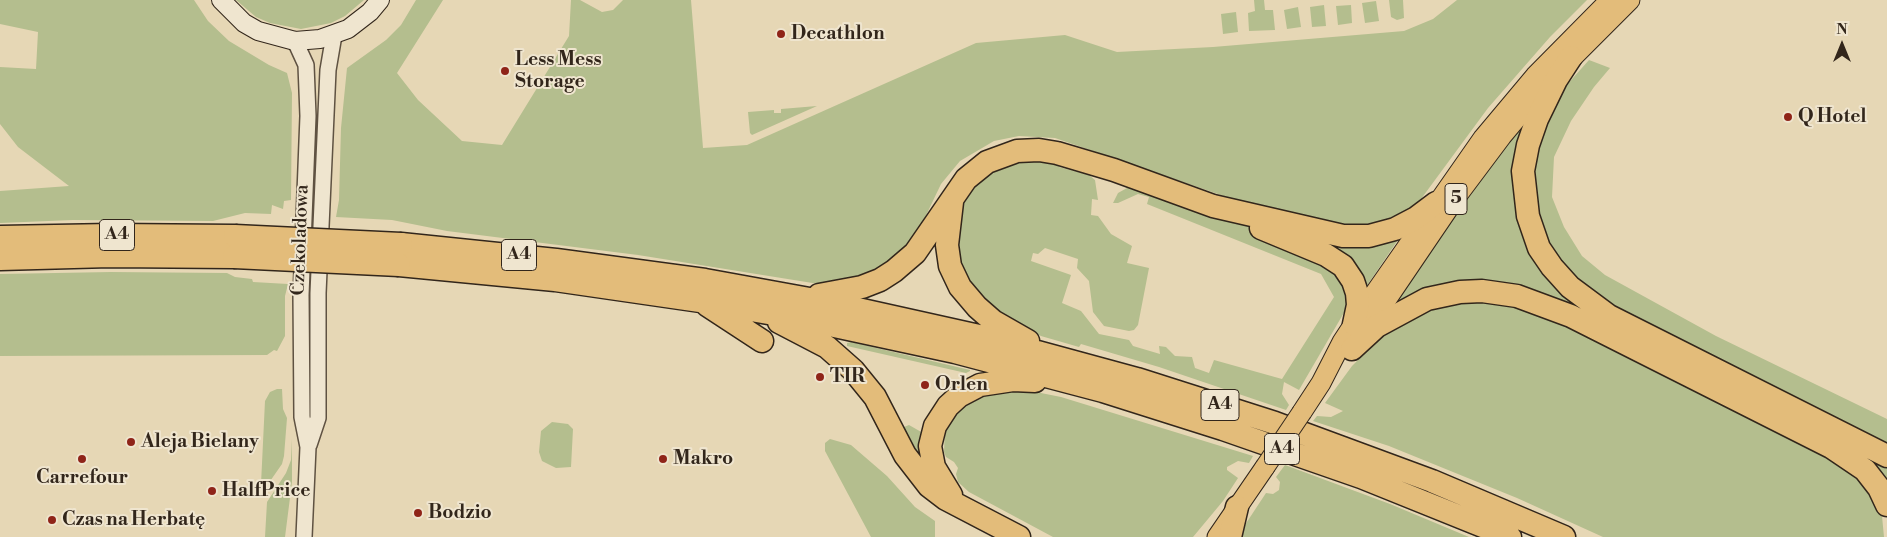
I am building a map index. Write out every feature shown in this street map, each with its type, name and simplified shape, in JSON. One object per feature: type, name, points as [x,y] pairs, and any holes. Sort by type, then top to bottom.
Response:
[{"type":"highway","points":[[1571,57],[1556,80],[1537,119],[1528,145],[1523,172],[1528,216],[1539,248],[1552,267],[1576,292],[1609,316],[1887,456]]},
{"type":"highway","points":[[800,297],[844,292],[880,280],[915,253],[966,179],[987,162],[1016,151],[1038,150],[1114,170],[1213,206],[1326,255],[1343,266],[1353,281],[1358,304],[1354,324]]},
{"type":"highway","points":[[953,199],[947,245],[950,266],[960,286],[977,307],[993,321],[1036,345],[1070,360]]},
{"type":"highway","points":[[1213,206],[1331,234],[1353,237],[1369,236],[1395,229],[1416,218],[1436,203]]},
{"type":"highway","name":"A4","points":[[0,237],[111,235],[234,247],[400,254],[636,270],[800,297]]},
{"type":"highway","name":"A4","points":[[0,260],[110,256],[234,247]]},
{"type":"highway","name":"A4","points":[[400,254],[555,280],[731,306],[929,346],[1083,386],[1184,416],[1313,459],[1510,537]]},
{"type":"highway","points":[[1352,349],[1377,326],[1427,299],[1460,292],[1482,291],[1517,296],[1571,316],[1831,447],[1865,470],[1879,488],[1887,504]]},
{"type":"highway","name":"А4","points":[[800,297],[918,322],[1070,360],[1236,410],[1334,444],[1438,484],[1564,537]]},
{"type":"highway","points":[[700,301],[762,341]]},
{"type":"highway","points":[[731,306],[787,325],[822,344],[840,357],[872,393],[905,455],[924,482],[944,498],[1018,537]]},
{"type":"highway","points":[[966,510],[949,493],[934,467],[931,455],[935,426],[948,406],[968,391],[990,382],[1033,380],[1083,386]]},
{"type":"highway","points":[[1230,537],[1237,507]]},
{"type":"main road","points":[[221,0],[244,23],[258,31],[295,41],[310,41],[334,35],[360,21],[380,0]]},
{"type":"main road","name":"5","points":[[1237,507],[1321,383],[1354,324],[1436,203],[1483,138],[1517,96],[1574,34],[1610,0]]},
{"type":"main road","name":"5","points":[[1321,383],[1352,349],[1482,162],[1544,86],[1630,0]]},
{"type":"main road","points":[[1217,537],[1237,507]]},
{"type":"street","name":"Czekoladowa","points":[[308,447],[318,418],[318,293],[328,70],[334,35]]},
{"type":"street","name":"Czekoladowa","points":[[295,41],[305,60],[308,140],[301,295],[302,418],[308,447],[304,537]]},
{"type":"green space","points":[[0,0],[194,0],[208,21],[229,41],[269,65],[287,73],[292,93],[291,200],[284,201],[283,209],[272,205],[271,214],[245,213],[213,221],[73,220],[0,223],[0,191],[69,186],[18,147],[0,124],[0,67],[36,69],[38,32],[0,24]]},
{"type":"green space","points":[[236,0],[364,0],[345,16],[331,23],[301,29],[270,23],[256,17]]},
{"type":"green space","points":[[416,0],[443,0],[397,73],[418,100],[462,141],[502,145],[569,36],[571,0],[580,0],[602,12],[613,10],[623,0],[691,0],[703,148],[747,145],[976,43],[1065,35],[1117,52],[1213,47],[1404,31],[1433,19],[1457,0],[1587,0],[1550,37],[1488,108],[1421,199],[1404,216],[1363,230],[1244,203],[1055,138],[1019,136],[994,141],[960,161],[941,184],[920,228],[903,252],[870,275],[825,285],[638,255],[447,231],[392,220],[336,217],[339,200],[341,128],[347,68],[386,40],[401,25]]},
{"type":"green space","points":[[1254,0],[1264,0],[1265,10],[1273,10],[1275,30],[1249,31],[1248,13],[1255,11]]},
{"type":"green space","points":[[1389,0],[1403,0],[1404,18],[1397,20],[1391,17]]},
{"type":"green space","points":[[1376,1],[1379,21],[1365,23],[1362,3]]},
{"type":"green space","points":[[1324,5],[1326,26],[1312,27],[1310,7]]},
{"type":"green space","points":[[1351,5],[1352,23],[1338,25],[1336,6]]},
{"type":"green space","points":[[1298,7],[1301,27],[1287,29],[1284,10]]},
{"type":"green space","points":[[1236,12],[1238,32],[1223,34],[1221,14]]},
{"type":"green space","points":[[1589,60],[1610,68],[1594,87],[1571,121],[1554,157],[1552,197],[1564,227],[1582,256],[1605,275],[1716,336],[1887,419],[1887,446],[1642,324],[1590,293],[1550,250],[1531,192],[1537,139],[1564,88]]},
{"type":"green space","points":[[817,106],[752,135],[750,133],[748,112],[774,110],[774,113],[781,113],[781,109]]},
{"type":"green space","points":[[1524,118],[1520,158],[1549,274],[1887,464],[1887,485],[1518,292],[1389,312],[1470,190]]},
{"type":"green space","points":[[1033,160],[1058,163],[1059,167],[1089,175],[1095,180],[1098,200],[1092,199],[1091,215],[1098,216],[1111,234],[1132,246],[1127,263],[1149,268],[1138,325],[1134,330],[1129,331],[1104,326],[1093,312],[1089,281],[1077,268],[1078,259],[1045,248],[1038,254],[1033,253],[1031,261],[1071,275],[1062,303],[1081,311],[1099,334],[1129,340],[1133,346],[1160,354],[1159,346],[1166,347],[1175,356],[1192,357],[1195,368],[1209,373],[1214,360],[1282,379],[1334,297],[1321,274],[1147,204],[1149,197],[1138,194],[1118,203],[1113,203],[1118,193],[1127,188],[1136,187],[1238,222],[1340,269],[1349,304],[1299,390],[1284,382],[1282,394],[1289,405],[1286,410],[1159,367],[1081,344],[1079,347],[1041,336],[1018,325],[970,294],[951,236],[966,195],[988,173],[1020,161]]},
{"type":"green space","points":[[1402,234],[1364,290],[1307,236]]},
{"type":"green space","points":[[111,272],[227,273],[235,277],[252,279],[253,282],[288,284],[285,296],[285,336],[277,351],[274,350],[267,355],[0,356],[0,274]]},
{"type":"green space","points":[[1481,300],[1538,312],[1850,468],[1877,502],[1882,516],[1884,537],[1603,537],[1517,498],[1389,446],[1313,421],[1317,416],[1331,417],[1343,411],[1325,403],[1352,366],[1388,330],[1430,307]]},
{"type":"green space","points":[[851,342],[970,371],[966,373],[847,346],[847,343]]},
{"type":"green space","points":[[282,389],[283,409],[287,418],[284,456],[282,464],[266,487],[263,487],[261,484],[265,401],[270,392]]},
{"type":"green space","points":[[1026,390],[1061,397],[1253,456],[1249,463],[1238,461],[1227,467],[1227,470],[1238,478],[1223,501],[1193,537],[1053,537],[969,492],[958,482],[956,474],[958,468],[954,462],[946,457],[944,452],[945,428],[959,407],[993,391]]},
{"type":"green space","points":[[552,422],[568,424],[573,429],[571,467],[556,468],[542,461],[539,452],[541,431]]},
{"type":"green space","points":[[909,425],[923,433],[925,466],[899,429]]},
{"type":"green space","points":[[292,439],[292,482],[285,537],[265,537],[267,502],[286,473],[291,460]]},
{"type":"green space","points":[[830,439],[851,445],[887,476],[915,507],[935,521],[935,537],[871,537],[825,451],[825,443]]},
{"type":"green space","points":[[1285,465],[1390,504],[1469,537],[1237,537],[1266,493],[1273,494],[1279,490],[1280,482],[1276,477]]},
{"type":"place","name":"Decathlon","points":[[781,34]]},
{"type":"place","name":"Less Mess Storage","points":[[505,71]]},
{"type":"place","name":"Q Hotel","points":[[1788,117]]},
{"type":"place","name":"TIR","points":[[820,377]]},
{"type":"place","name":"Orlen","points":[[925,385]]},
{"type":"place","name":"Aleja Bielany","points":[[131,442]]},
{"type":"place","name":"Carrefour","points":[[82,459]]},
{"type":"place","name":"Makro","points":[[663,459]]},
{"type":"place","name":"HalfPrice","points":[[212,491]]},
{"type":"place","name":"Bodzio","points":[[418,513]]},
{"type":"place","name":"Czas na Herbatę","points":[[52,520]]}]
